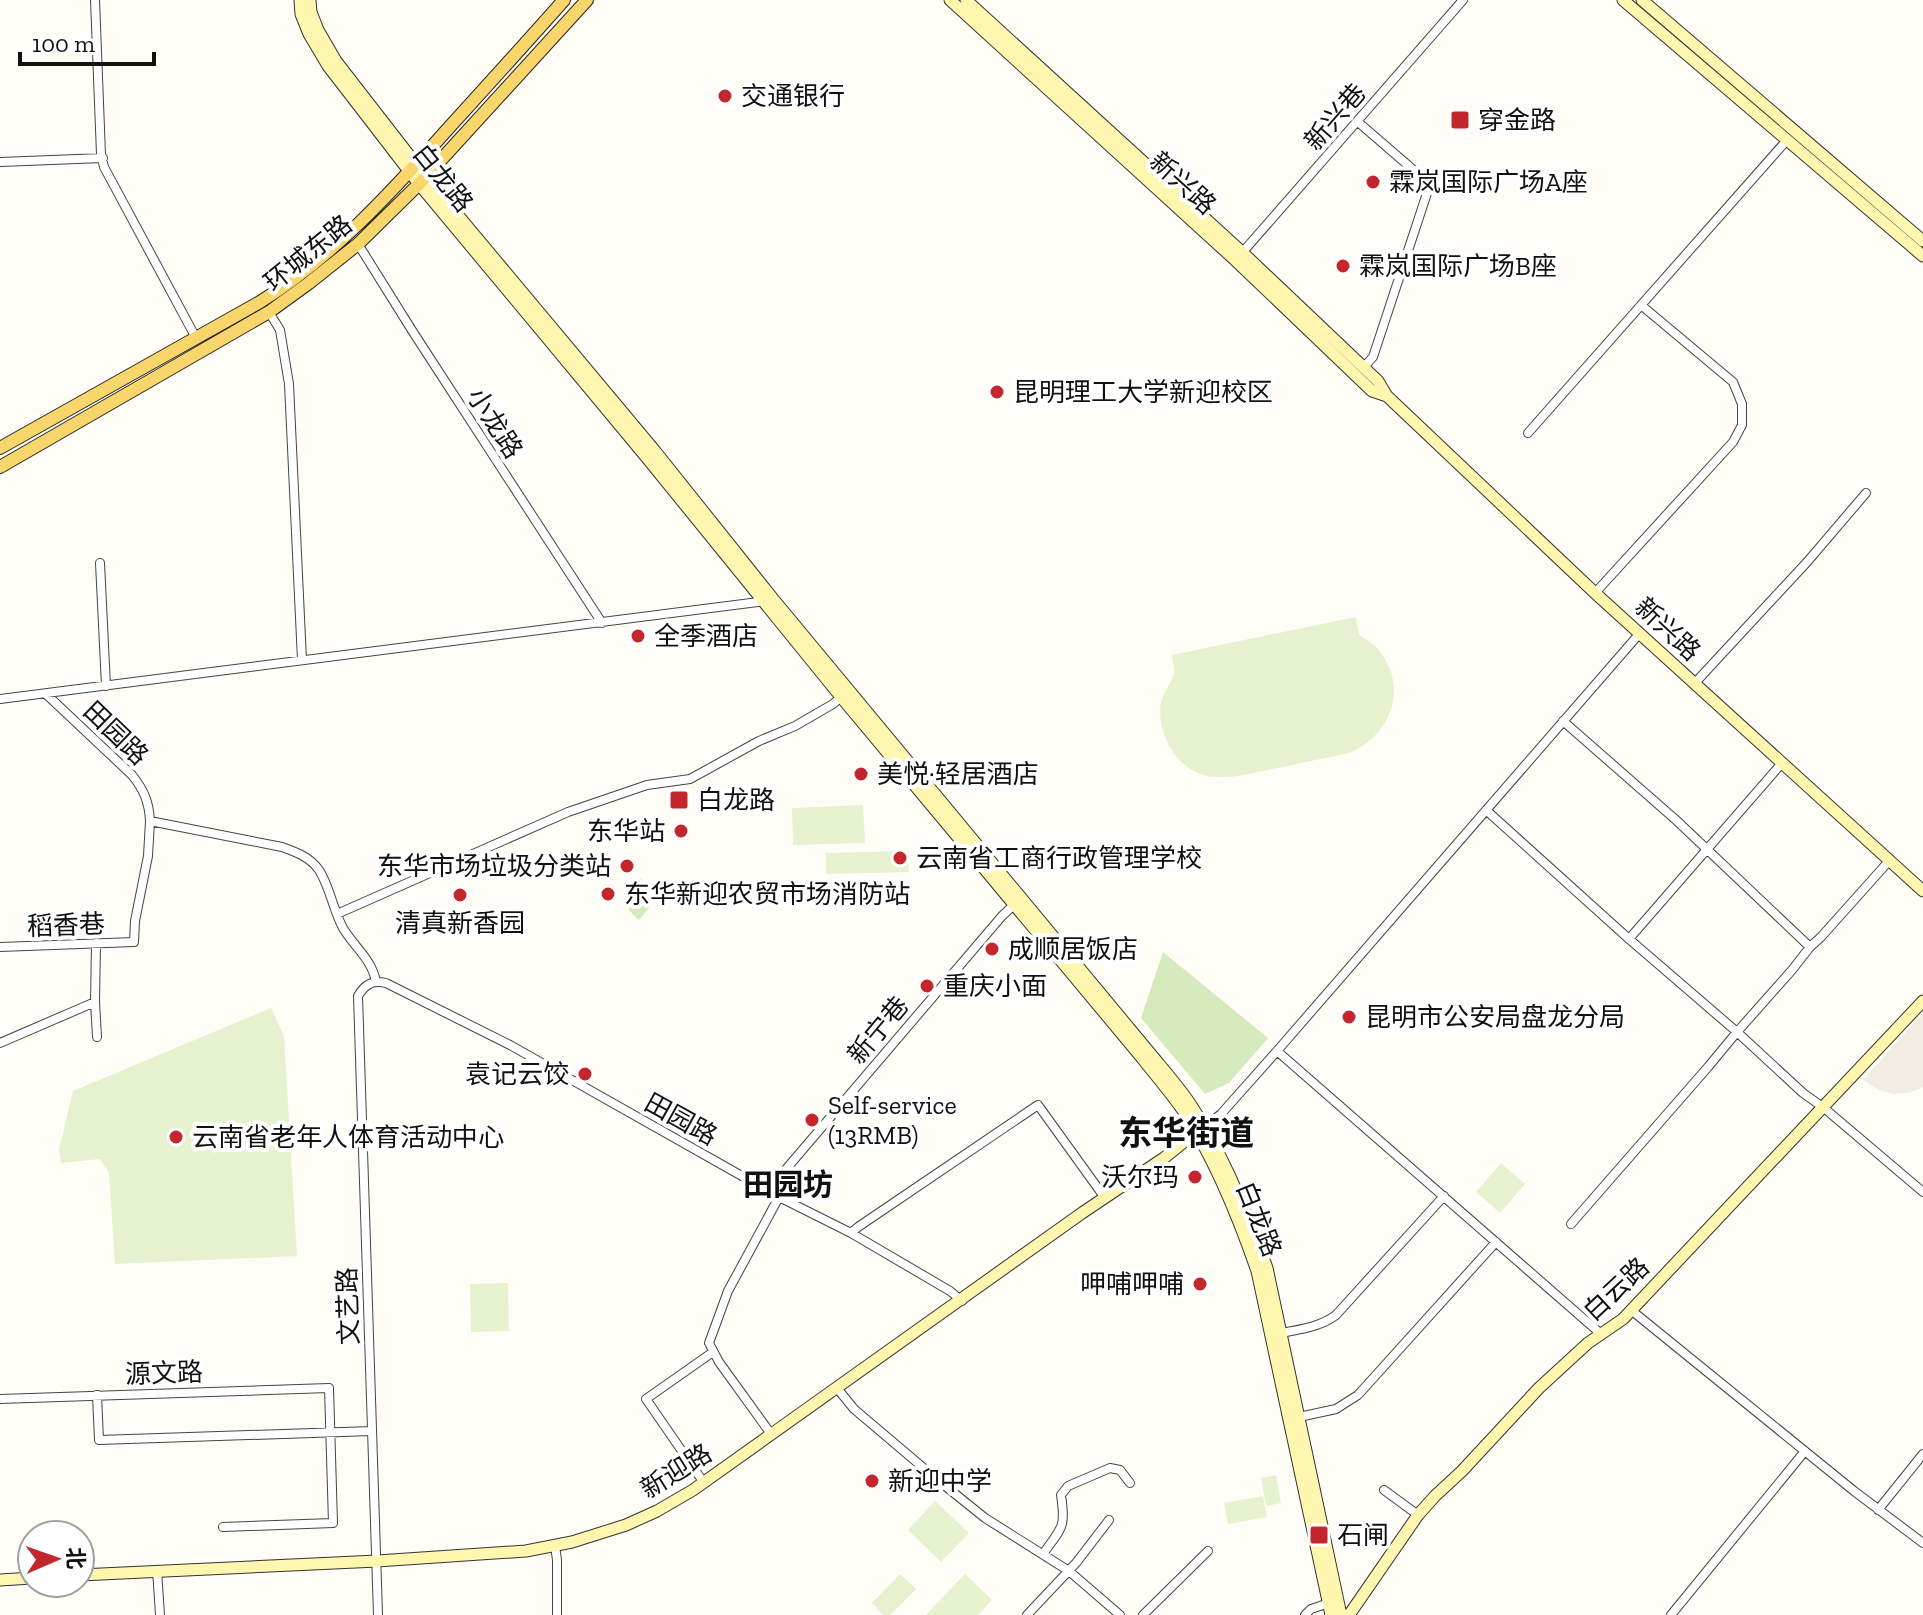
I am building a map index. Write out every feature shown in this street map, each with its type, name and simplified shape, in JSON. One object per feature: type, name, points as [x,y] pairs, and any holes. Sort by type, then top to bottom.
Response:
[{"type":"main road","name":"环城东路","points":[[0,448],[279,290],[314,264],[352,231],[413,168],[564,0]]},
{"type":"main road","name":"环城东路","points":[[0,467],[269,312],[309,283],[358,244],[422,180],[587,0]]},
{"type":"street","points":[[95,0],[104,167],[196,338]]},
{"type":"street","name":"白龙路","points":[[300,0],[301,14],[309,34],[328,66],[413,168]]},
{"type":"street","name":"白龙路","points":[[310,0],[318,30],[336,61],[422,180],[1017,902],[1200,1130],[1256,1237],[1267,1268],[1341,1615]]},
{"type":"street","name":"新兴路","points":[[950,0],[1378,381],[1387,396],[1595,593],[1923,891]]},
{"type":"street","name":"新兴路","points":[[966,0],[1238,256],[1372,391],[1387,396]]},
{"type":"street","name":"新兴巷","points":[[1238,256],[1463,0]]},
{"type":"street","points":[[1623,0],[1923,256]]},
{"type":"street","points":[[1642,0],[1921,236]]},
{"type":"street","points":[[1358,122],[1417,173]]},
{"type":"street","points":[[1528,433],[1787,140]]},
{"type":"street","points":[[0,162],[103,158]]},
{"type":"street","points":[[1363,368],[1373,357],[1433,175]]},
{"type":"street","name":"小龙路","points":[[358,244],[602,623]]},
{"type":"street","points":[[1595,593],[1733,442],[1742,425],[1742,404],[1733,382],[1641,305]]},
{"type":"street","points":[[269,312],[280,330],[289,384],[302,660]]},
{"type":"street","points":[[1694,684],[1808,561],[1866,493]]},
{"type":"street","points":[[100,563],[106,686]]},
{"type":"street","points":[[0,699],[769,601]]},
{"type":"street","name":"白龙路","points":[[769,601],[841,697],[1017,902]]},
{"type":"street","points":[[1200,1130],[1221,1114],[1277,1051],[1640,633]]},
{"type":"street","name":"田园路","points":[[46,694],[132,775],[143,789],[149,805],[150,821]]},
{"type":"street","points":[[337,914],[568,812],[647,785],[690,779],[759,741],[795,726],[841,697]]},
{"type":"street","points":[[1563,721],[1676,820],[1810,947]]},
{"type":"street","points":[[1629,939],[1782,763]]},
{"type":"street","points":[[1486,810],[1803,1093],[1922,1189]]},
{"type":"street","points":[[150,821],[298,852],[320,871],[344,929],[369,963],[376,982]]},
{"type":"street","name":"稻香巷","points":[[0,947],[134,942],[148,856],[150,821]]},
{"type":"street","points":[[1571,1224],[1810,947],[1889,861]]},
{"type":"street","name":"新宁巷","points":[[713,1352],[709,1343],[728,1291],[787,1168],[1017,902]]},
{"type":"street","points":[[96,943],[97,1037]]},
{"type":"street","name":"田园路","points":[[376,982],[386,983],[510,1045],[776,1195],[851,1233],[962,1301]]},
{"type":"street","name":"文艺路","points":[[376,982],[363,988],[358,996],[378,1615]]},
{"type":"street","name":"白云路","points":[[1349,1615],[1418,1515],[1539,1388],[1588,1343],[1623,1319],[1923,1001]]},
{"type":"street","points":[[0,1043],[95,1002]]},
{"type":"street","points":[[1277,1051],[1601,1334]]},
{"type":"street","points":[[851,1233],[1038,1105],[1105,1198]]},
{"type":"street","name":"白龙路","points":[[1200,1130],[1257,1271],[1330,1609]]},
{"type":"street","name":"新迎路","points":[[96,1574],[501,1553],[555,1546],[626,1525],[704,1483],[1200,1130]]},
{"type":"street","points":[[1282,1333],[1327,1322],[1336,1315],[1444,1196]]},
{"type":"street","points":[[1299,1417],[1336,1409],[1358,1395],[1496,1242]]},
{"type":"street","points":[[1631,1310],[1923,1543]]},
{"type":"street","points":[[704,1483],[646,1399],[713,1352],[771,1434]]},
{"type":"street","name":"源文路","points":[[0,1399],[329,1388],[331,1433]]},
{"type":"street","points":[[837,1388],[854,1409],[985,1518],[1069,1571],[1120,1615]]},
{"type":"street","points":[[97,1395],[99,1440],[372,1431]]},
{"type":"street","points":[[223,1527],[333,1523],[331,1433]]},
{"type":"street","points":[[1671,1615],[1805,1451]]},
{"type":"street","points":[[1878,1510],[1923,1454]]},
{"type":"street","points":[[1043,1554],[1062,1527],[1061,1495],[1068,1486],[1110,1468],[1120,1470],[1130,1483]]},
{"type":"street","points":[[1384,1490],[1418,1515]]},
{"type":"street","points":[[1027,1615],[1069,1571],[1109,1520]]},
{"type":"street","points":[[555,1546],[557,1615]]},
{"type":"street","points":[[1143,1615],[1208,1551]]},
{"type":"street","points":[[157,1570],[160,1615]]},
{"type":"street","points":[[1305,1615],[1311,1609],[1330,1609]]},
{"type":"green space","points":[[1356,617],[1360,635],[1377,648],[1386,661],[1394,688],[1389,715],[1382,727],[1362,746],[1349,753],[1227,777],[1211,777],[1196,772],[1170,748],[1160,714],[1162,698],[1174,674],[1172,655]]},
{"type":"green space","points":[[863,805],[865,843],[793,845],[792,808]]},
{"type":"green space","points":[[908,851],[909,872],[826,874],[826,853]]},
{"type":"green space","points":[[641,879],[658,897],[639,920],[625,899],[629,889]]},
{"type":"green space","points":[[1163,952],[1268,1038],[1229,1083],[1205,1094],[1141,1018]]},
{"type":"green space","name":"云南省老年人体育活动中心","points":[[271,1008],[284,1036],[297,1256],[115,1264],[109,1173],[100,1159],[61,1163],[59,1150],[73,1091]]},
{"type":"green space","points":[[1501,1163],[1525,1184],[1500,1213],[1476,1192]]},
{"type":"green space","points":[[508,1283],[509,1331],[471,1332],[470,1284]]},
{"type":"green space","points":[[1276,1475],[1281,1503],[1266,1506],[1261,1478]]},
{"type":"green space","points":[[1263,1496],[1267,1517],[1228,1524],[1224,1503]]},
{"type":"green space","points":[[935,1501],[969,1533],[941,1562],[908,1530]]},
{"type":"green space","points":[[900,1574],[916,1589],[890,1615],[883,1615],[872,1603]]},
{"type":"green space","points":[[965,1574],[992,1600],[978,1615],[926,1615]]},
{"type":"shaded area","points":[[1923,1013],[1923,1087],[1908,1093],[1893,1094],[1863,1080]]},
{"type":"place","name":"交通银行","points":[[725,96]]},
{"type":"place","name":"穿金路","points":[[1460,120]]},
{"type":"place","name":"霖岚国际广场A座","points":[[1373,182]]},
{"type":"place","name":"霖岚国际广场B座","points":[[1343,266]]},
{"type":"place","name":"昆明理工大学新迎校区","points":[[997,392]]},
{"type":"place","name":"全季酒店","points":[[638,636]]},
{"type":"place","name":"美悦·轻居酒店","points":[[861,774]]},
{"type":"place","name":"白龙路","points":[[679,800]]},
{"type":"place","name":"东华站","points":[[681,831]]},
{"type":"place","name":"云南省工商行政管理学校","points":[[900,858]]},
{"type":"place","name":"东华市场垃圾分类站","points":[[627,866]]},
{"type":"place","name":"东华新迎农贸市场消防站","points":[[608,894]]},
{"type":"place","name":"清真新香园","points":[[460,895]]},
{"type":"place","name":"成顺居饭店","points":[[992,949]]},
{"type":"place","name":"重庆小面","points":[[927,986]]},
{"type":"place","name":"昆明市公安局盘龙分局","points":[[1349,1017]]},
{"type":"place","name":"袁记云饺","points":[[585,1074]]},
{"type":"place","name":"Self-service (13RMB)","points":[[812,1120]]},
{"type":"place","name":"云南省老年人体育活动中心","points":[[176,1137]]},
{"type":"place","name":"沃尔玛","points":[[1195,1177]]},
{"type":"place","name":"呷哺呷哺","points":[[1200,1284]]},
{"type":"place","name":"新迎中学","points":[[872,1481]]},
{"type":"place","name":"石闸","points":[[1319,1535]]},
{"type":"district","name":"东华街道","points":[[1186,1133]]},
{"type":"district","name":"田园坊","points":[[788,1185]]}]
